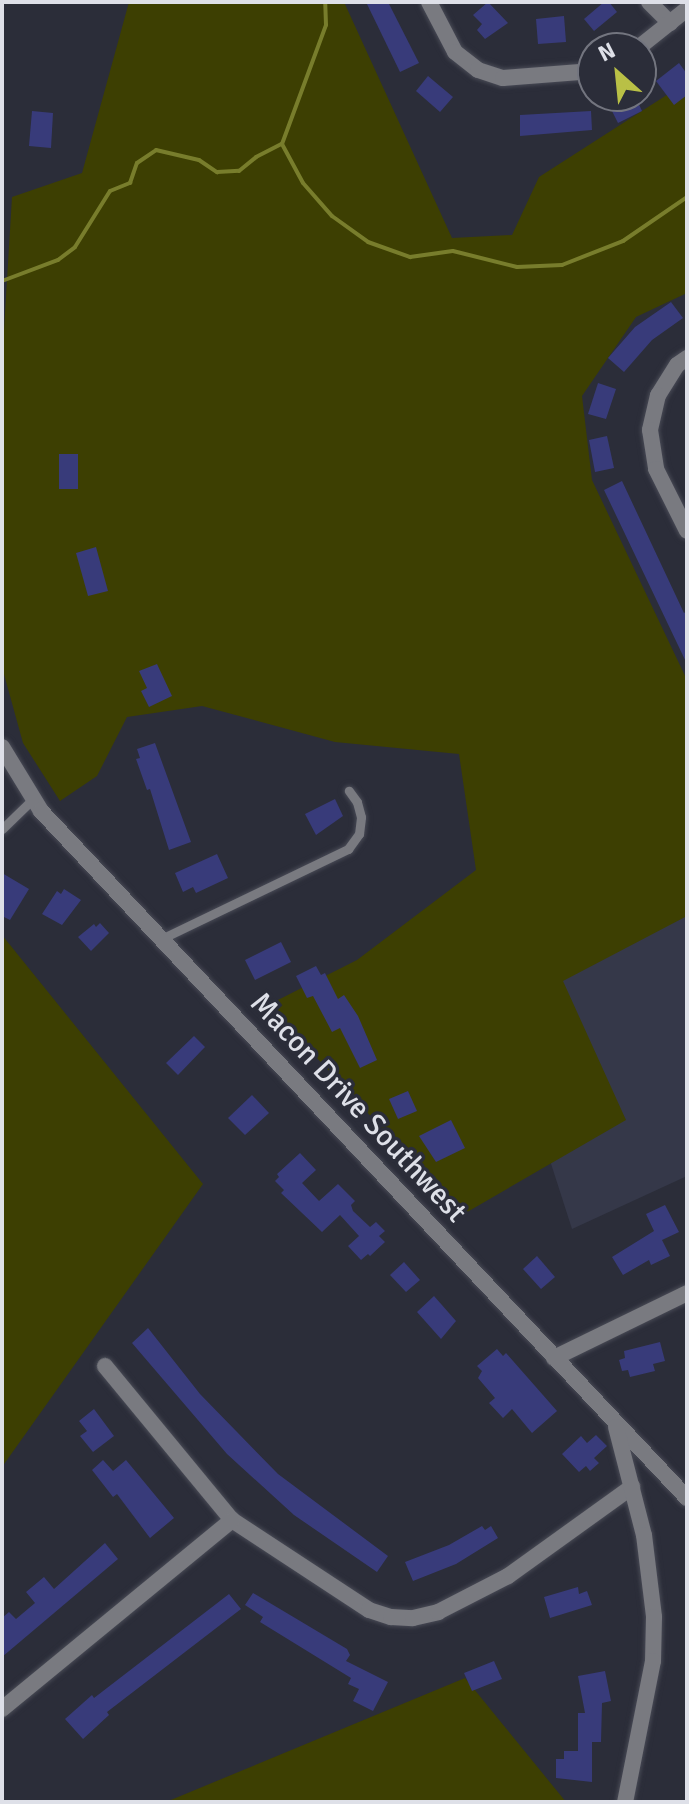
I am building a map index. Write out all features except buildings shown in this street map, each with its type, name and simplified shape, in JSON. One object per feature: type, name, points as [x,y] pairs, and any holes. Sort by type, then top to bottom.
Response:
[{"type":"street","points":[[429,2],[446,39],[478,70],[503,78],[577,72]]},
{"type":"street","points":[[649,2],[670,23]]},
{"type":"street","points":[[657,33],[687,9]]},
{"type":"street","points":[[687,358],[677,365],[658,395],[650,430],[656,469],[687,531]]},
{"type":"street","name":"Macon Drive Southwest","points":[[2,747],[33,799],[687,1498]]},
{"type":"street","points":[[554,1358],[687,1293]]},
{"type":"street","points":[[105,1366],[232,1520],[369,1610],[391,1617],[413,1618],[438,1612],[508,1576],[632,1487]]},
{"type":"street","points":[[615,1423],[644,1535],[654,1617],[653,1661],[625,1802]]},
{"type":"street","points":[[2,1709],[232,1520]]},
{"type":"lane","points":[[161,939],[348,849],[359,834],[361,817],[357,802],[349,791]]},
{"type":"lane","points":[[2,829],[33,799]]},
{"type":"shaded area","points":[[129,2],[344,2],[452,238],[512,235],[539,177],[640,112],[657,112],[657,101],[687,82],[687,293],[636,317],[582,396],[592,480],[687,680],[687,916],[563,981],[626,1120],[462,1215],[268,1005],[357,960],[476,870],[459,754],[335,742],[202,706],[127,717],[97,776],[60,801],[23,743],[2,667],[2,363],[12,197],[82,173]]},
{"type":"shaded area","points":[[687,856],[687,1176],[572,1229],[492,980]]},
{"type":"shaded area","points":[[2,935],[203,1184],[2,1467]]},
{"type":"shaded area","points":[[465,1678],[566,1802],[166,1802]]},
{"type":"waterway","points":[[282,144],[326,25],[325,2]]},
{"type":"waterway","points":[[282,144],[303,183],[332,216],[368,242],[410,257],[453,251],[517,267],[562,265],[623,241],[687,197]]},
{"type":"waterway","points":[[2,281],[58,260],[75,247],[110,191],[130,183],[137,163],[156,150],[199,160],[217,172],[239,171],[256,157],[282,144]]}]
